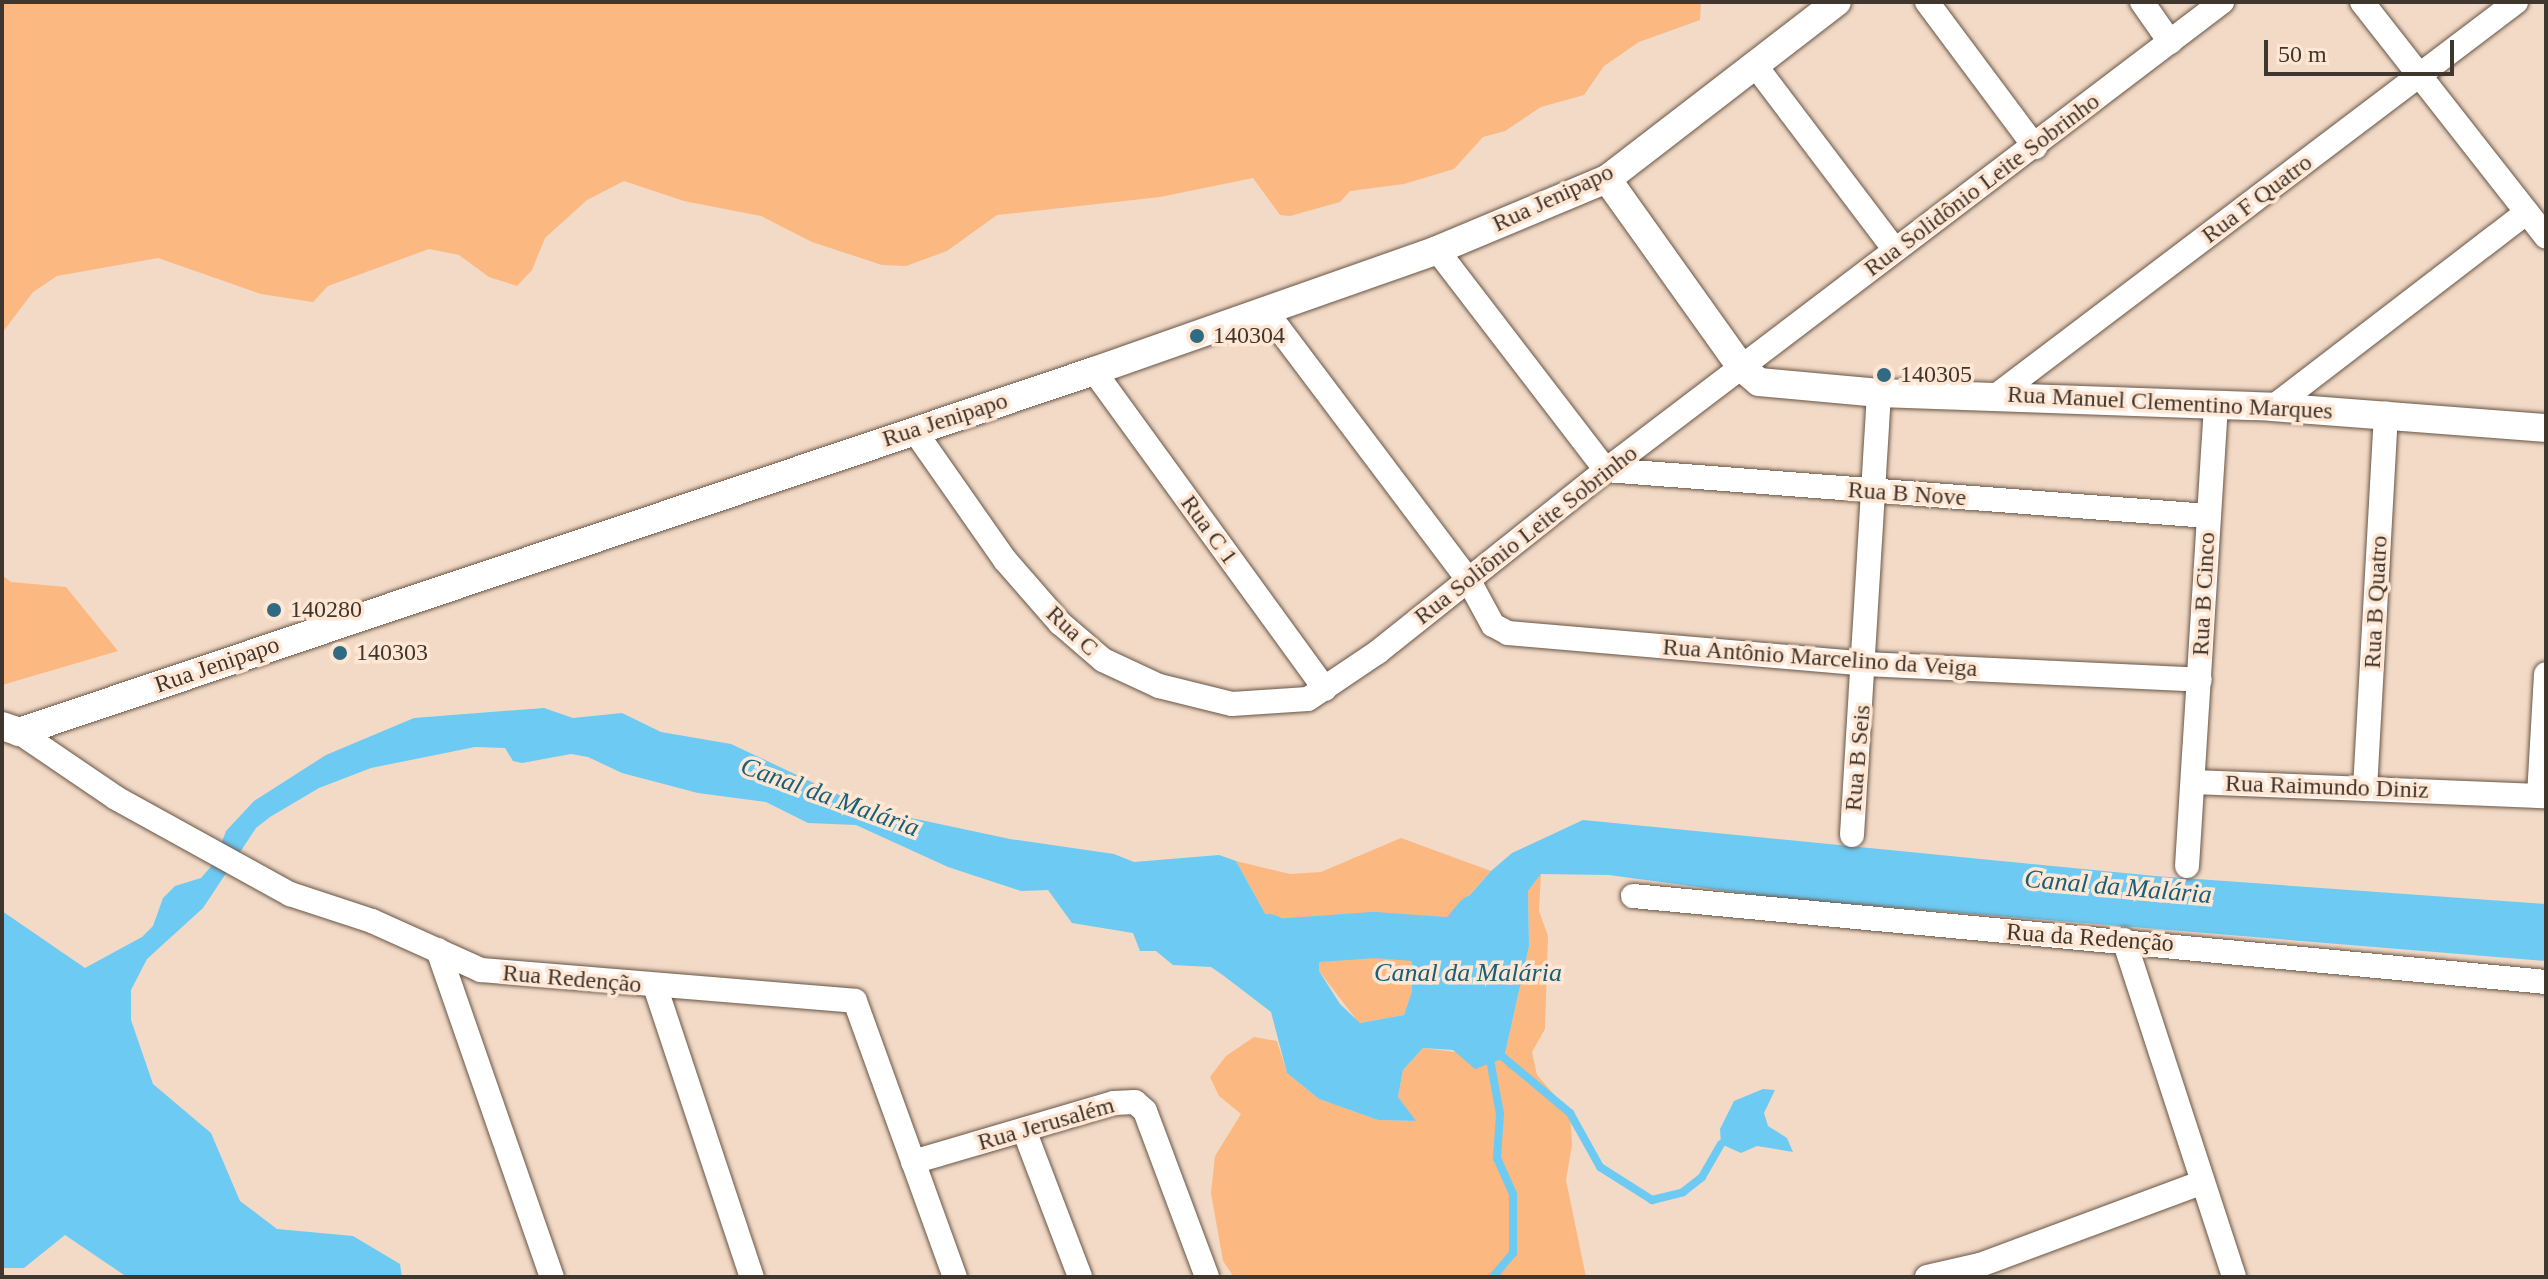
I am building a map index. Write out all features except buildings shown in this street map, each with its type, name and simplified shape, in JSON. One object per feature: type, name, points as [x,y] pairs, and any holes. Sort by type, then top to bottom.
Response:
[{"type":"street","name":"Rua Jenipapo","points":[[10,729],[1094,371],[1437,250],[1607,179],[1837,2]]},
{"type":"street","points":[[1927,2],[2035,147]]},
{"type":"street","points":[[2142,2],[2170,42]]},
{"type":"street","name":"Rua Solidônio Leite Sobrinho","points":[[1741,367],[2035,147],[2222,2]]},
{"type":"street","points":[[2362,2],[2423,75],[2546,237]]},
{"type":"street","name":"Rua F Quatro","points":[[1997,395],[2516,2]]},
{"type":"street","points":[[1755,65],[1895,250]]},
{"type":"street","name":"Rua Manuel Clementino Marques","points":[[1607,179],[1741,367],[1759,382],[1879,393],[2273,407],[2546,428]]},
{"type":"street","points":[[2273,407],[2527,212]]},
{"type":"street","points":[[1437,250],[1606,470]]},
{"type":"street","name":"Rua Antônio Marcelino da Veiga","points":[[1265,310],[1469,581],[1493,625],[1516,635],[1866,664],[2200,680]]},
{"type":"street","name":"Rua Soliônio Leite Sobrinho","points":[[1316,694],[1469,581],[1606,470],[1741,367]]},
{"type":"street","name":"Rua C 1","points":[[1094,371],[1316,694]]},
{"type":"street","name":"Rua B Seis","points":[[1852,835],[1866,664],[1879,393]]},
{"type":"street","name":"Rua B Cinco","points":[[2193,782],[2216,407]]},
{"type":"street","name":"Rua B Quatro","points":[[2365,789],[2386,414]]},
{"type":"street","name":"Rua C","points":[[914,430],[1005,560],[1060,623],[1103,660],[1159,686],[1232,704],[1316,694]]},
{"type":"street","name":"Rua B Nove","points":[[1606,470],[2208,516]]},
{"type":"street","points":[[2542,796],[2546,674]]},
{"type":"street","name":"Rua Redenção","points":[[10,729],[116,798],[290,894],[438,950],[481,970],[655,986],[847,997],[861,1008],[913,1162]]},
{"type":"street","name":"Rua Raimundo Diniz","points":[[2187,866],[2193,782],[2542,796]]},
{"type":"street","name":"Rua da Redenção","points":[[1633,896],[1851,920],[2124,940],[2546,982]]},
{"type":"street","points":[[2124,940],[2234,1277]]},
{"type":"street","points":[[438,950],[552,1277]]},
{"type":"street","points":[[655,986],[752,1277]]},
{"type":"street","name":"Rua Jerusalém","points":[[913,1162],[1114,1103],[1140,1106],[1207,1277]]},
{"type":"street","points":[[1024,1130],[1080,1277]]},
{"type":"street","points":[[913,1162],[955,1277]]},
{"type":"street","points":[[1927,1277],[1980,1265],[2201,1183]]},
{"type":"shaded area","points":[[2,2],[1701,2],[1700,20],[1639,42],[1604,66],[1584,95],[1541,107],[1505,131],[1483,137],[1454,169],[1404,184],[1350,191],[1340,202],[1290,216],[1280,215],[1253,178],[1160,197],[997,215],[947,251],[906,266],[882,265],[812,242],[761,216],[684,201],[624,181],[587,200],[545,238],[532,270],[517,286],[489,277],[459,255],[429,249],[328,286],[313,302],[261,294],[158,258],[57,276],[33,292],[2,333]]},
{"type":"shaded area","points":[[2,575],[11,582],[66,587],[118,651],[2,685]]},
{"type":"shaded area","points":[[1401,838],[1491,871],[1412,959],[1412,991],[1404,1015],[1359,1023],[1319,971],[1319,950],[1336,927],[1300,920],[1281,924],[1267,917],[1236,861],[1290,874],[1321,872]]},
{"type":"shaded area","points":[[1541,874],[1539,911],[1548,936],[1545,1029],[1532,1052],[1537,1075],[1570,1113],[1572,1145],[1566,1180],[1586,1277],[1234,1277],[1223,1261],[1211,1193],[1215,1156],[1241,1114],[1219,1096],[1210,1077],[1226,1056],[1254,1037],[1277,1041],[1287,1073],[1319,1099],[1378,1120],[1415,1121],[1398,1097],[1403,1070],[1423,1048],[1504,1058],[1529,946],[1528,891]]},
{"type":"water","name":"Canal da Malária","points":[[544,708],[573,718],[622,713],[661,732],[731,744],[869,809],[1010,839],[1114,854],[1134,862],[1219,855],[1236,861],[1267,917],[1281,924],[1312,919],[1337,927],[1319,950],[1319,971],[1340,1004],[1360,1023],[1404,1015],[1412,991],[1412,959],[1431,926],[1448,920],[1491,871],[1512,853],[1583,820],[2155,876],[2546,904],[2546,961],[1779,898],[1609,875],[1541,874],[1528,891],[1529,946],[1504,1058],[1475,1069],[1453,1050],[1423,1048],[1403,1070],[1398,1097],[1416,1121],[1378,1120],[1319,1099],[1287,1073],[1271,1012],[1224,976],[1211,967],[1173,965],[1156,951],[1140,951],[1133,933],[1072,923],[1048,890],[1021,891],[948,867],[856,825],[808,823],[766,802],[698,793],[622,773],[588,757],[571,754],[522,763],[513,761],[505,748],[475,747],[371,768],[319,788],[270,817],[256,828],[203,908],[147,959],[131,990],[131,1020],[153,1084],[211,1133],[240,1201],[277,1229],[353,1236],[400,1264],[402,1277],[127,1277],[65,1235],[24,1268],[2,1268],[2,911],[85,968],[142,937],[153,926],[163,898],[175,886],[201,878],[214,863],[226,831],[254,801],[326,755],[414,718]]},
{"type":"water","points":[[1763,1089],[1775,1090],[1764,1113],[1768,1126],[1787,1138],[1793,1152],[1757,1146],[1741,1153],[1721,1144],[1720,1129],[1734,1101]]},
{"type":"waterway","name":"Canal da Malária","points":[[1268,937],[1276,942],[1374,935],[1457,941],[1477,917]]},
{"type":"waterway","points":[[1498,1053],[1570,1113],[1600,1167],[1652,1200],[1683,1192],[1702,1177],[1721,1144]]},
{"type":"waterway","points":[[1489,1054],[1500,1114],[1497,1158],[1513,1194],[1513,1253],[1493,1277]]},
{"type":"place","name":"140304","points":[[1197,336]]},
{"type":"place","name":"140305","points":[[1884,375]]},
{"type":"place","name":"140280","points":[[274,610]]},
{"type":"place","name":"140303","points":[[340,653]]}]
